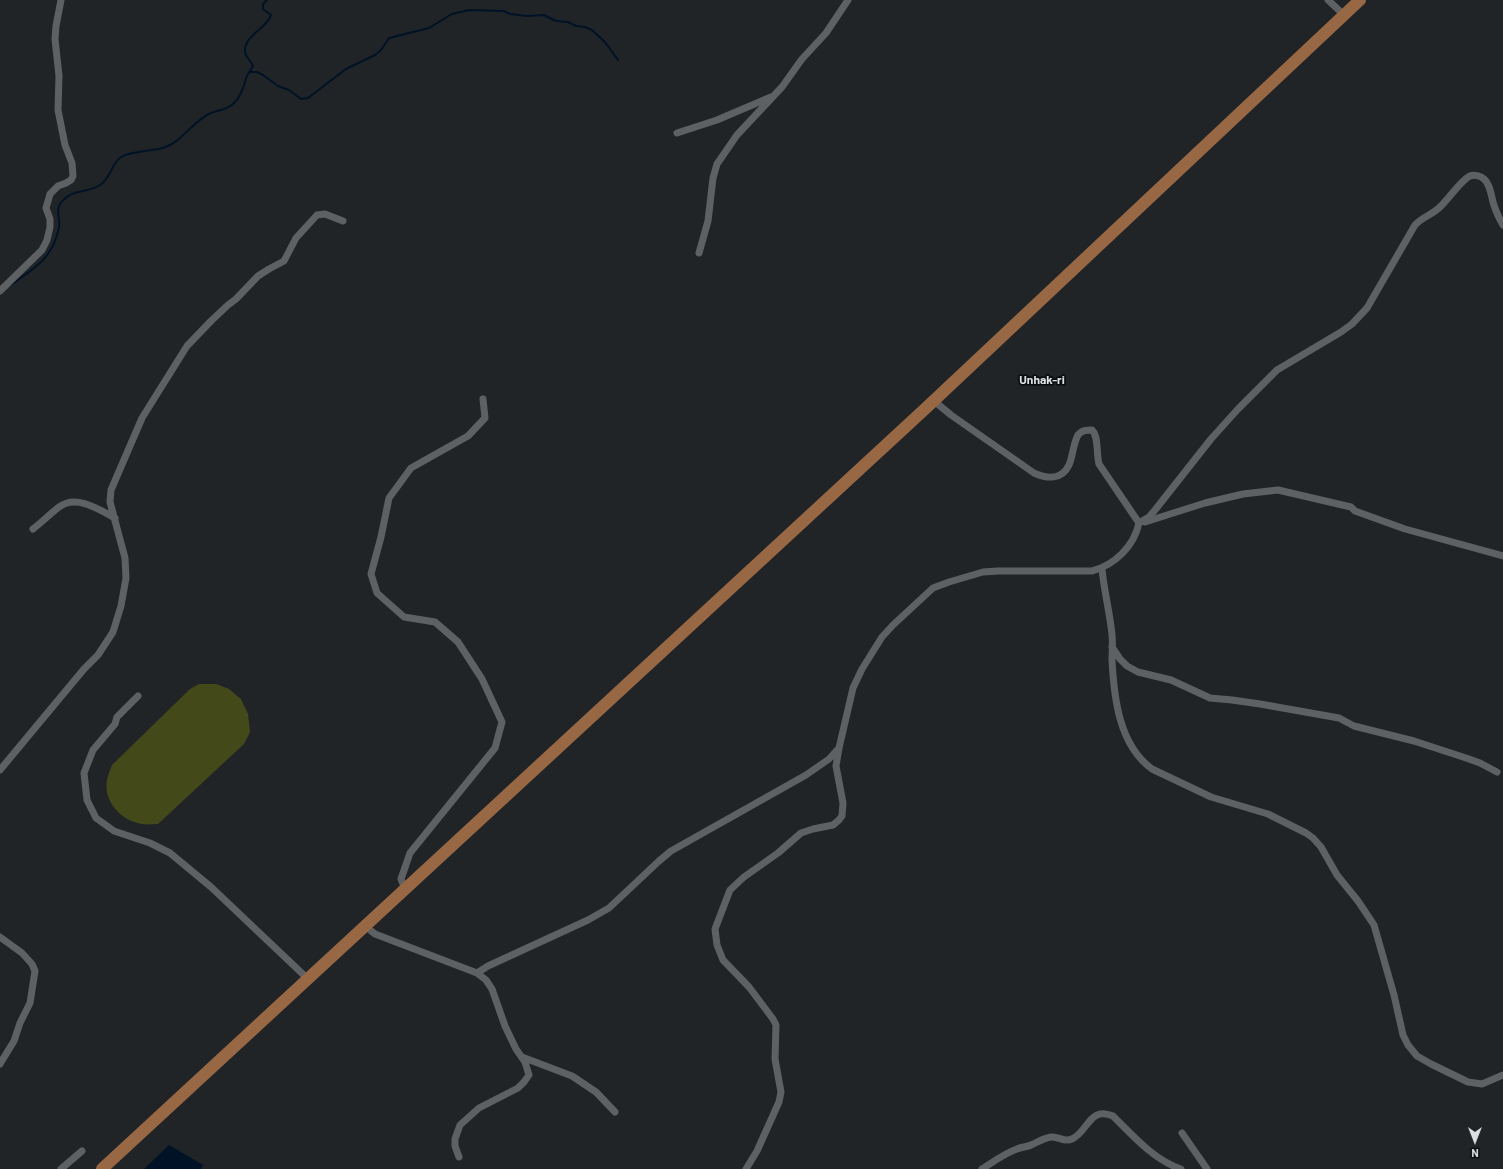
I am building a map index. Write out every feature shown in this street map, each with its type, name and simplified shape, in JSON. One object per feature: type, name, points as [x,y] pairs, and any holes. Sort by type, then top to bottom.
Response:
[{"type":"main road","points":[[102,1169],[934,401],[1360,0]]},
{"type":"street","points":[[0,291],[42,250],[47,240],[50,227],[50,219],[46,208],[50,194],[58,186],[72,180],[73,176],[72,163],[66,145],[58,110],[58,76],[55,39],[61,0]]},
{"type":"street","points":[[699,253],[708,221],[713,178],[717,164],[737,135],[750,123],[794,72],[802,59],[826,33],[848,0]]},
{"type":"street","points":[[1328,0],[1344,16]]},
{"type":"street","points":[[677,132],[717,120],[773,96]]},
{"type":"street","points":[[746,1169],[757,1150],[781,1092],[775,1059],[776,1025],[749,987],[723,960],[717,945],[715,929],[730,890],[737,883],[778,853],[801,833],[813,828],[833,825],[842,816],[843,803],[836,766],[839,748],[853,688],[862,669],[882,637],[933,588],[983,572],[1092,571],[1102,569],[1114,561],[1126,549],[1133,538],[1139,523],[1155,510],[1211,439],[1238,409],[1278,370],[1341,332],[1360,316],[1367,308],[1415,225],[1420,219],[1433,213],[1440,207],[1463,181],[1471,175],[1478,175],[1484,178],[1488,184],[1494,205],[1503,225]]},
{"type":"street","points":[[0,770],[98,655],[113,632],[121,606],[126,572],[125,558],[110,502],[111,490],[142,418],[187,346],[210,321],[236,300],[258,276],[284,261],[296,238],[317,216],[324,214],[343,221]]},
{"type":"street","points":[[405,890],[401,879],[410,853],[495,748],[502,722],[482,679],[458,642],[435,622],[404,617],[377,593],[371,574],[382,537],[389,498],[411,468],[468,436],[485,418],[483,399]]},
{"type":"street","points":[[934,401],[951,415],[1034,473],[1046,477],[1053,478],[1065,471],[1069,465],[1078,435],[1082,432],[1092,430],[1097,439],[1096,455],[1099,464],[1139,523]]},
{"type":"street","points":[[1139,523],[1205,503],[1278,490],[1351,507],[1355,511],[1405,529],[1503,556]]},
{"type":"street","points":[[33,529],[60,506],[74,503],[90,506],[115,518]]},
{"type":"street","points":[[1102,569],[1105,594],[1111,622],[1115,690],[1122,722],[1128,740],[1144,763],[1152,769],[1211,797],[1268,814],[1306,832],[1313,838],[1321,847],[1338,875],[1374,925],[1394,995],[1403,1035],[1408,1045],[1417,1056],[1468,1082],[1482,1084],[1503,1075]]},
{"type":"street","points":[[1112,647],[1123,663],[1138,672],[1171,680],[1210,698],[1232,700],[1339,718],[1354,726],[1466,758],[1480,763],[1497,772]]},
{"type":"street","points":[[138,696],[117,717],[115,724],[92,750],[84,773],[87,800],[96,818],[114,831],[150,843],[170,853],[211,888],[308,979]]},
{"type":"street","points":[[477,973],[488,966],[588,920],[609,908],[671,851],[806,775],[829,759],[839,748]]},
{"type":"street","points":[[365,926],[375,934],[477,973],[486,980],[492,989],[505,1026],[525,1062],[529,1075],[518,1088],[479,1108],[460,1126],[455,1139],[455,1146],[460,1157]]},
{"type":"street","points":[[0,937],[22,953],[32,964],[35,970],[30,1003],[20,1023],[14,1040],[0,1064]]},
{"type":"street","points":[[522,1057],[572,1076],[596,1092],[615,1112]]},
{"type":"street","points":[[982,1169],[1016,1149],[1029,1146],[1042,1140],[1053,1137],[1063,1141],[1070,1140],[1074,1138],[1091,1119],[1106,1113],[1113,1116],[1159,1159],[1181,1169]]},
{"type":"street","points":[[1182,1133],[1207,1169]]},
{"type":"street","points":[[61,1169],[82,1152]]},
{"type":"green space","points":[[199,684],[216,684],[229,689],[241,699],[248,714],[250,732],[244,744],[158,824],[142,824],[127,819],[115,809],[106,788],[108,774],[112,765],[190,689]]},
{"type":"water","points":[[169,1145],[203,1165],[201,1169],[144,1169]]},
{"type":"waterway","points":[[12,284],[36,267],[52,247],[59,228],[59,207],[64,199],[74,193],[89,190],[100,185],[107,179],[115,163],[121,157],[130,153],[163,148],[175,142],[197,122],[209,114],[226,108],[236,101],[242,90],[247,75],[253,66],[246,55],[245,49],[247,43],[250,38],[269,20],[271,15],[263,9],[263,4],[267,0]]},
{"type":"waterway","points":[[250,72],[257,72],[263,75],[278,86],[289,90],[301,99],[308,98],[346,69],[375,55],[381,50],[389,38],[429,28],[452,14],[469,10],[504,11],[510,14],[527,16],[544,15],[556,21],[568,22],[576,26],[585,27],[592,30],[605,42],[618,60]]},
{"type":"district","name":"Unhak-ri","points":[[1042,380]]}]
